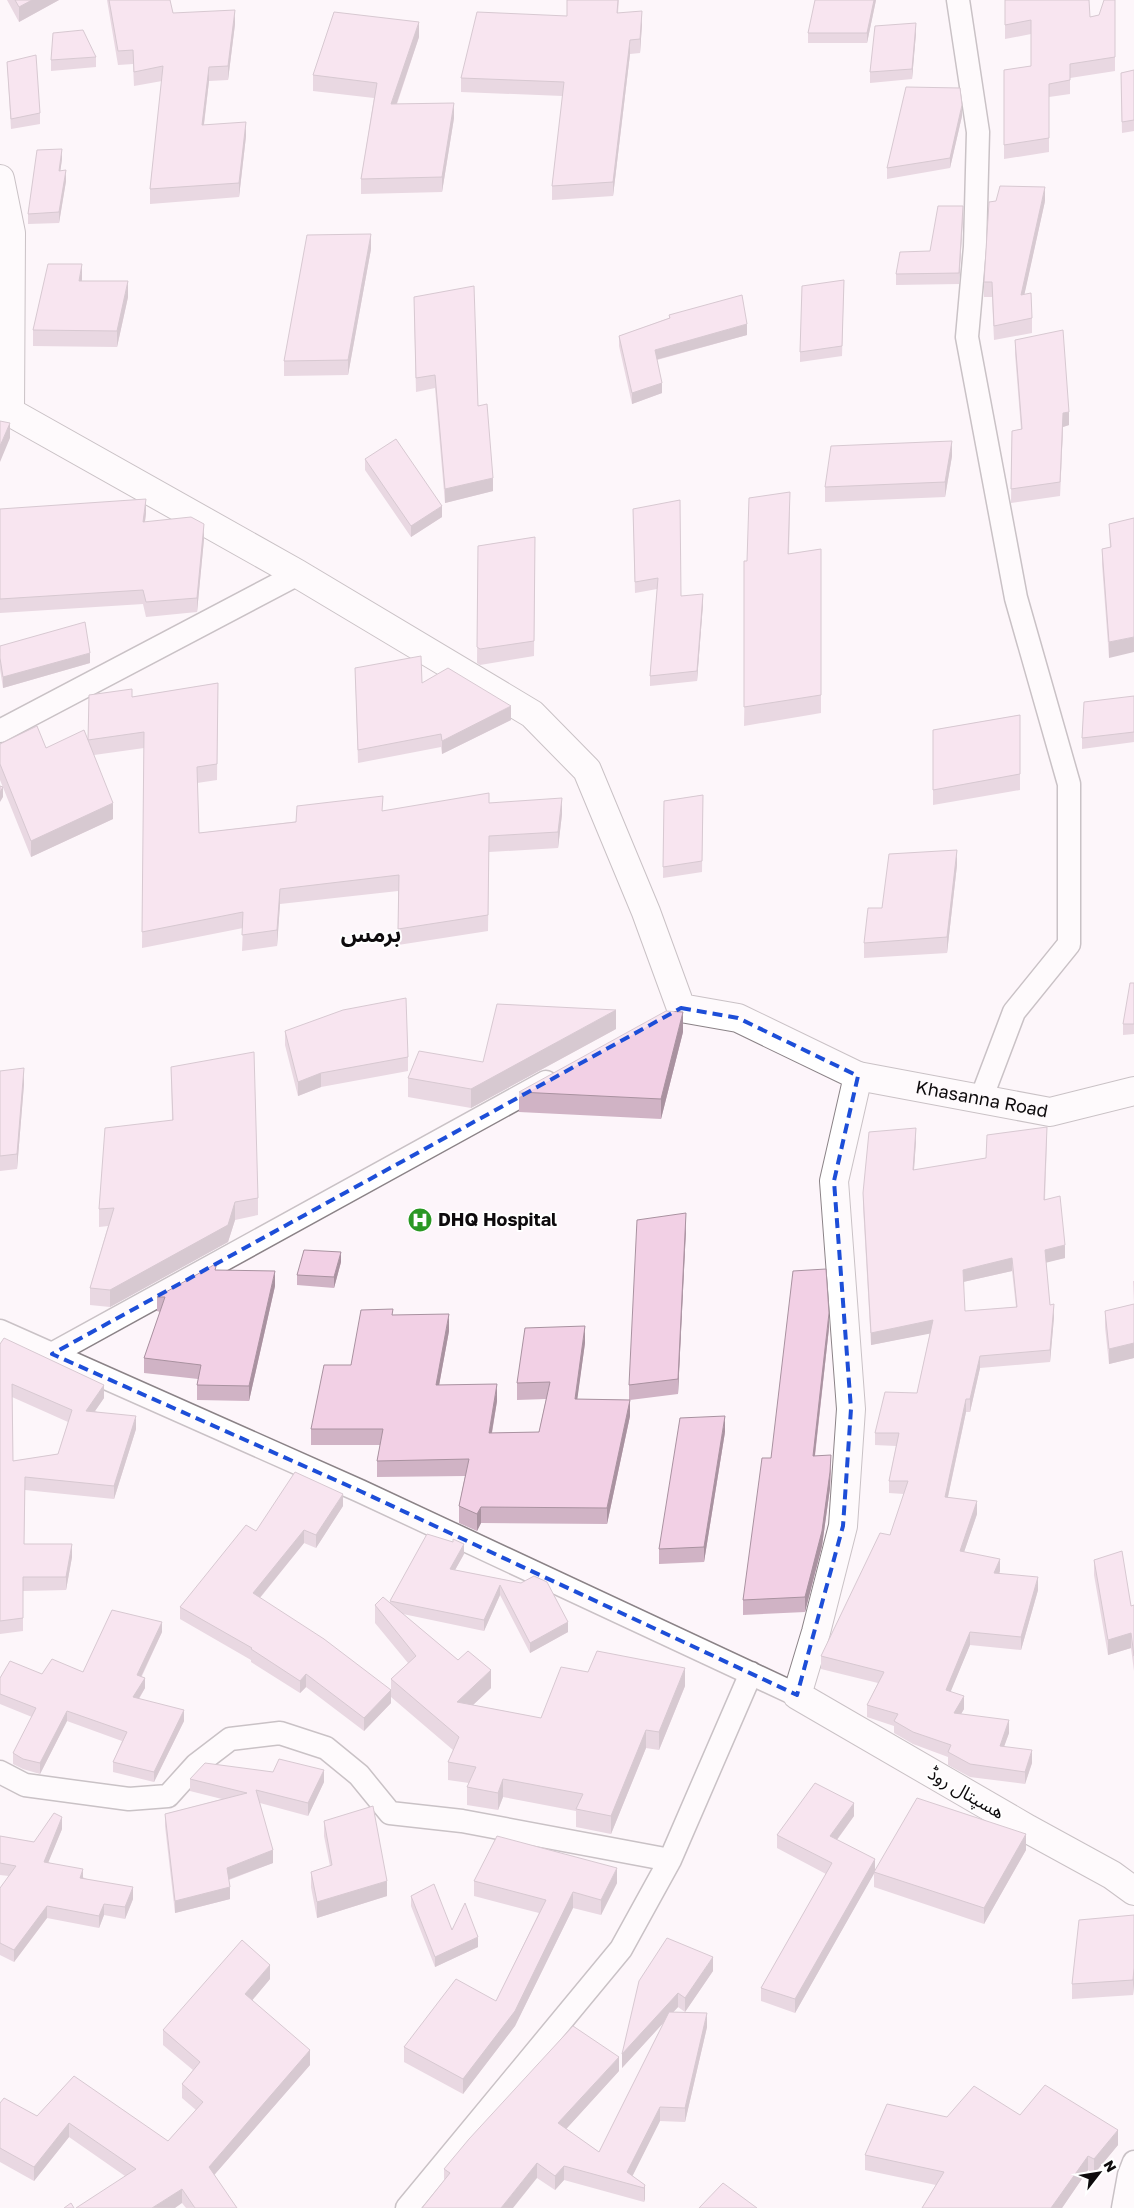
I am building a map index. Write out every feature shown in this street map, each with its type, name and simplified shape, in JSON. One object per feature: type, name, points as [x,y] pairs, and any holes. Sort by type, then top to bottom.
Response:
[{"type":"street","points":[[958,0],[978,132],[975,246],[967,337],[1016,598],[1069,784],[1069,944],[1014,1012],[981,1100]]},
{"type":"street","points":[[0,179],[11,233],[10,412],[298,574]]},
{"type":"street","points":[[0,731],[298,574]]},
{"type":"street","name":"Khasanna Road","points":[[298,574],[532,714],[587,770],[632,878],[672,1012],[738,1018],[858,1076],[1050,1112],[1134,1091]]},
{"type":"street","points":[[52,1354],[567,1070]]},
{"type":"street","points":[[0,1331],[351,1487],[797,1695],[816,1632],[843,1526],[851,1409],[834,1181],[858,1076]]},
{"type":"street","points":[[407,2208],[621,1949],[670,1860],[751,1673]]},
{"type":"street","name":"ھسپتال روڈ","points":[[797,1695],[1028,1829],[1112,1875],[1134,1891]]},
{"type":"street","points":[[0,1772],[26,1785],[129,1799],[168,1796],[196,1765],[230,1739],[280,1733],[326,1748],[359,1775],[390,1813],[462,1821],[670,1860]]},
{"type":"street","points":[[1123,2208],[1129,2175],[1134,2162]]},
{"type":"highlighted area","points":[[681,1008],[738,1018],[858,1076],[834,1181],[851,1409],[843,1526],[797,1695],[360,1491],[52,1354]]},
{"type":"building","points":[[15,0],[32,0],[19,7]]},
{"type":"building","points":[[109,0],[170,0],[173,13],[235,10],[228,66],[209,67],[202,125],[246,122],[239,183],[150,189],[163,66],[134,72],[133,50],[118,51]]},
{"type":"building","points":[[567,0],[618,0],[617,13],[642,11],[640,39],[630,40],[613,182],[552,186],[564,82],[461,78],[477,12],[567,16]]},
{"type":"building","points":[[815,0],[874,0],[867,33],[808,33]]},
{"type":"building","points":[[1005,0],[1089,0],[1090,17],[1099,15],[1104,0],[1115,0],[1115,57],[1070,64],[1070,80],[1049,84],[1049,138],[1004,145],[1004,70],[1031,66],[1031,20],[1005,25]]},
{"type":"building","points":[[334,12],[419,22],[391,104],[454,103],[442,177],[361,179],[377,83],[313,75]]},
{"type":"building","points":[[916,23],[912,69],[870,72],[875,26]]},
{"type":"building","points":[[83,30],[96,57],[51,60],[53,33]]},
{"type":"building","points":[[36,55],[40,113],[11,119],[7,62]]},
{"type":"building","points":[[1134,70],[1134,120],[1122,122],[1121,73]]},
{"type":"building","points":[[906,87],[960,88],[962,105],[950,158],[887,168]]},
{"type":"building","points":[[62,149],[59,171],[66,170],[59,212],[28,214],[37,150]]},
{"type":"building","points":[[1000,186],[1045,187],[1021,295],[1031,293],[1032,318],[994,326],[992,282],[984,282],[989,202],[996,201]]},
{"type":"building","points":[[938,206],[963,206],[959,273],[896,274],[900,252],[930,251]]},
{"type":"building","points":[[371,234],[348,360],[284,361],[307,235]]},
{"type":"building","points":[[48,264],[82,264],[79,281],[128,281],[117,331],[33,330]]},
{"type":"building","points":[[844,280],[842,346],[800,352],[802,286]]},
{"type":"building","points":[[474,286],[478,406],[487,404],[493,478],[445,489],[435,375],[416,378],[414,297]]},
{"type":"building","points":[[742,295],[747,324],[655,350],[662,383],[632,393],[619,336],[670,318],[669,315]]},
{"type":"building","points":[[1063,330],[1069,412],[1063,413],[1060,482],[1011,489],[1012,431],[1022,429],[1015,340]]},
{"type":"building","points":[[0,421],[10,423],[0,446]]},
{"type":"building","points":[[396,439],[442,506],[411,526],[365,459]]},
{"type":"building","points":[[952,441],[945,482],[825,487],[831,446]]},
{"type":"building","points":[[790,492],[788,554],[821,549],[821,695],[744,707],[744,561],[747,561],[749,498]]},
{"type":"building","points":[[146,499],[143,522],[191,517],[204,524],[197,598],[146,602],[143,590],[0,599],[0,509]]},
{"type":"building","points":[[680,500],[681,596],[703,594],[697,671],[650,676],[658,578],[635,582],[633,509]]},
{"type":"building","points":[[1134,518],[1134,637],[1109,642],[1102,549],[1111,547],[1109,524]]},
{"type":"building","points":[[535,537],[534,641],[480,649],[477,647],[478,546]]},
{"type":"building","points":[[85,622],[90,653],[3,677],[0,646]]},
{"type":"building","points":[[421,656],[422,683],[448,668],[511,706],[442,741],[441,734],[358,750],[355,668]]},
{"type":"building","points":[[218,683],[217,764],[197,767],[199,833],[296,822],[297,806],[383,796],[382,811],[489,793],[489,803],[562,798],[558,832],[489,836],[488,915],[398,929],[399,875],[280,889],[277,930],[242,935],[243,912],[142,932],[144,732],[88,740],[89,695],[132,689],[132,697]]},
{"type":"building","points":[[1134,696],[1134,732],[1082,738],[1084,702]]},
{"type":"building","points":[[1020,715],[1020,774],[933,790],[933,730]]},
{"type":"building","points":[[37,726],[46,748],[84,730],[113,803],[31,841],[0,764],[0,744]]},
{"type":"building","points":[[703,795],[702,861],[663,867],[664,801]]},
{"type":"building","points":[[957,850],[947,937],[864,943],[868,908],[882,908],[889,854]]},
{"type":"building","points":[[1130,983],[1134,983],[1134,1024],[1123,1024]]},
{"type":"building","points":[[406,998],[408,1057],[321,1073],[298,1082],[285,1031],[343,1010]]},
{"type":"building","points":[[497,1004],[616,1010],[471,1089],[408,1078],[419,1051],[483,1062]]},
{"type":"building","points":[[666,1011],[683,1012],[661,1099],[519,1092]]},
{"type":"building","points":[[254,1052],[258,1198],[235,1202],[228,1225],[110,1290],[90,1288],[114,1208],[99,1209],[105,1128],[173,1120],[171,1067]]},
{"type":"building","points":[[24,1068],[17,1154],[0,1156],[0,1071]]},
{"type":"building","points":[[1047,1127],[1044,1200],[1060,1196],[1065,1245],[1045,1250],[1050,1305],[1054,1304],[1050,1350],[980,1356],[970,1399],[966,1399],[945,1497],[977,1501],[960,1551],[1000,1559],[994,1573],[1038,1577],[1021,1637],[970,1632],[946,1690],[964,1696],[954,1713],[1009,1720],[1000,1746],[1032,1750],[1025,1772],[970,1764],[948,1752],[951,1745],[913,1732],[894,1721],[898,1714],[867,1705],[884,1672],[821,1656],[880,1533],[890,1535],[908,1481],[889,1481],[899,1433],[875,1433],[885,1392],[917,1393],[933,1320],[871,1333],[863,1193],[869,1132],[916,1128],[913,1170],[986,1158],[987,1135]],"holes":[[[1012,1258],[1017,1307],[965,1311],[963,1270]]]},
{"type":"building","points":[[686,1213],[678,1379],[629,1385],[637,1220]]},
{"type":"building","points":[[304,1250],[341,1252],[334,1277],[297,1275]]},
{"type":"building","points":[[217,1263],[215,1270],[275,1271],[249,1386],[197,1385],[201,1365],[144,1358],[165,1297],[157,1297]]},
{"type":"building","points":[[826,1269],[829,1313],[813,1456],[831,1455],[822,1531],[805,1597],[743,1600],[762,1458],[771,1458],[793,1271]]},
{"type":"building","points":[[1134,1304],[1134,1343],[1109,1349],[1105,1311]]},
{"type":"building","points":[[393,1309],[392,1315],[449,1314],[436,1385],[497,1384],[489,1433],[539,1432],[550,1382],[517,1383],[525,1328],[585,1326],[575,1399],[630,1400],[607,1508],[481,1507],[477,1514],[459,1506],[469,1459],[377,1461],[383,1429],[311,1429],[324,1365],[351,1365],[361,1310]]},
{"type":"building","points":[[4,1338],[104,1385],[86,1411],[136,1416],[114,1486],[25,1477],[24,1544],[72,1544],[66,1577],[23,1577],[23,1618],[0,1621],[0,1344]],"holes":[[[12,1384],[72,1410],[58,1454],[13,1461]]]},
{"type":"building","points":[[725,1416],[704,1547],[659,1549],[680,1418]]},
{"type":"building","points":[[295,1472],[343,1494],[316,1535],[304,1530],[253,1593],[324,1639],[391,1690],[364,1718],[306,1674],[300,1681],[252,1648],[180,1607],[246,1525],[256,1531]]},
{"type":"building","points":[[427,1534],[453,1542],[453,1539],[464,1544],[450,1569],[521,1583],[534,1576],[547,1582],[568,1622],[530,1643],[500,1585],[484,1620],[390,1601]]},
{"type":"building","points":[[1122,1551],[1131,1606],[1134,1605],[1134,1656],[1131,1633],[1108,1640],[1094,1560]]},
{"type":"building","points":[[383,1597],[458,1660],[468,1651],[491,1670],[457,1702],[541,1718],[561,1667],[588,1672],[597,1651],[685,1668],[659,1732],[646,1730],[611,1816],[576,1809],[583,1794],[503,1779],[498,1793],[467,1787],[476,1767],[448,1762],[459,1737],[391,1679],[416,1656],[375,1605]]},
{"type":"building","points":[[112,1610],[162,1622],[137,1675],[145,1678],[133,1697],[184,1710],[154,1772],[113,1762],[127,1732],[67,1711],[40,1763],[23,1759],[13,1753],[36,1708],[0,1694],[0,1678],[10,1661],[42,1674],[52,1659],[83,1672]]},
{"type":"building","points":[[279,1759],[324,1770],[308,1803],[256,1790],[273,1850],[227,1868],[230,1887],[175,1901],[165,1814],[247,1793],[190,1779],[205,1763],[273,1772]]},
{"type":"building","points":[[815,1783],[854,1803],[830,1836],[875,1859],[795,1999],[761,1988],[832,1863],[777,1835]]},
{"type":"building","points":[[917,1798],[1026,1834],[984,1908],[874,1872]]},
{"type":"building","points":[[373,1806],[387,1881],[317,1902],[311,1872],[332,1865],[324,1821]]},
{"type":"building","points":[[54,1813],[62,1817],[44,1862],[83,1869],[80,1878],[133,1887],[125,1907],[104,1904],[99,1916],[47,1906],[14,1950],[0,1943],[0,1888],[16,1866],[0,1863],[0,1836],[34,1842]]},
{"type":"building","points":[[497,1836],[617,1868],[601,1900],[573,1892],[515,2011],[463,2079],[404,2047],[456,1979],[496,2001],[546,1900],[474,1881]]},
{"type":"building","points":[[434,1884],[452,1930],[465,1903],[478,1937],[435,1957],[411,1896]]},
{"type":"building","points":[[1134,1915],[1133,1980],[1072,1984],[1079,1920]]},
{"type":"building","points":[[667,1938],[713,1957],[685,1998],[678,1993],[622,2054],[639,1981]]},
{"type":"building","points":[[242,1940],[270,1965],[245,1994],[310,2050],[209,2167],[237,2208],[195,2208],[182,2189],[152,2208],[76,2208],[136,2169],[69,2123],[34,2167],[0,2148],[0,2103],[4,2098],[37,2116],[74,2076],[168,2141],[203,2102],[182,2084],[200,2062],[163,2030]]},
{"type":"building","points":[[669,2012],[707,2013],[685,2108],[660,2107],[627,2172],[645,2185],[644,2188],[564,2166],[555,2176],[537,2163],[501,2208],[422,2208],[450,2173],[444,2169],[469,2139],[573,2026],[619,2057],[558,2123],[599,2152]]},
{"type":"building","points":[[1045,2085],[1118,2130],[1094,2159],[1088,2156],[1051,2208],[922,2208],[944,2172],[865,2155],[887,2104],[947,2117],[974,2086],[1020,2115]]},
{"type":"building","points":[[723,2183],[757,2208],[699,2208]]},
{"type":"building","points":[[71,2203],[74,2208],[64,2208]]},
{"type":"place","name":"DHQ Hospital","points":[[420,1220]]},
{"type":"district","name":"برمس","points":[[371,934]]}]
